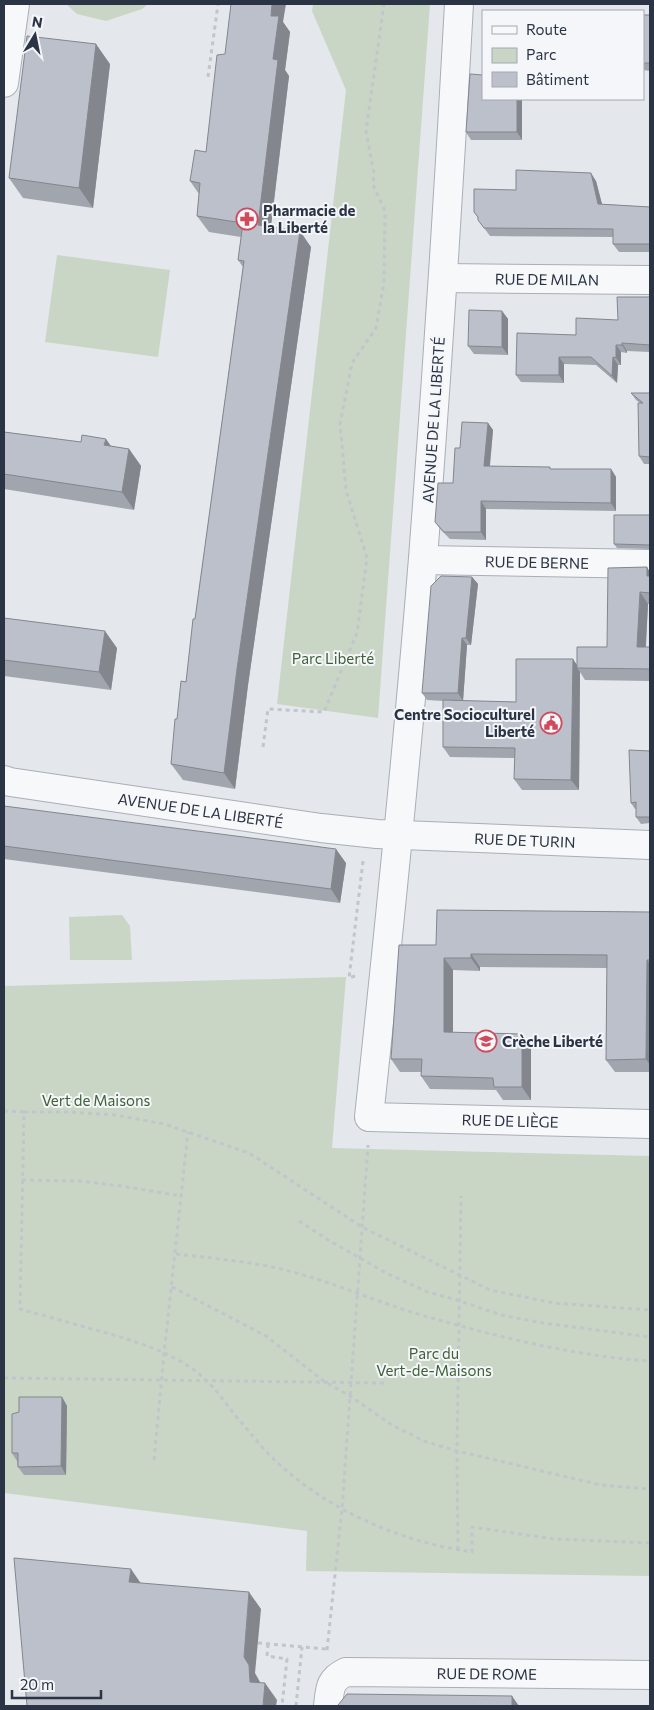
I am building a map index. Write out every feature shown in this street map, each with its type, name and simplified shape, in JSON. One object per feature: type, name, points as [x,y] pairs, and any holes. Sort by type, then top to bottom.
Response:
[{"type":"street","points":[[4,83],[15,4]]},
{"type":"street","name":"AVENUE DE LA LIBERTÉ","points":[[369,1117],[399,835],[423,560],[443,278],[459,4]]},
{"type":"street","name":"RUE DE MILAN","points":[[443,278],[650,280]]},
{"type":"street","name":"RUE DE BERNE","points":[[423,560],[650,564]]},
{"type":"street","name":"AVENUE DE LA LIBERTÉ","points":[[4,780],[321,828],[399,835]]},
{"type":"street","name":"RUE DE TURIN","points":[[399,835],[650,845]]},
{"type":"street","name":"RUE DE LIÈGE","points":[[369,1117],[650,1124]]},
{"type":"street","name":"RUE DE ROME","points":[[329,1696],[336,1676],[346,1672],[650,1675]]},
{"type":"path","points":[[208,77],[218,4]]},
{"type":"path","points":[[263,747],[268,709],[324,712],[357,633],[367,558],[346,490],[340,424],[352,363],[376,328],[384,282],[385,211],[373,185],[374,173],[366,131],[384,4]]},
{"type":"path","points":[[4,1111],[116,1115],[164,1124],[249,1153],[362,1227],[490,1290],[554,1303],[650,1310]]},
{"type":"path","points":[[24,1112],[20,1309],[144,1344],[188,1366],[208,1382],[243,1426],[269,1454],[303,1484],[342,1509],[398,1535],[472,1552],[472,1527],[554,1539],[650,1543]]},
{"type":"path","points":[[329,1696],[327,1649],[342,1509],[369,1117]]},
{"type":"path","points":[[154,1460],[188,1132]]},
{"type":"path","points":[[22,1180],[79,1181],[181,1196]]},
{"type":"path","points":[[458,1550],[457,1451],[461,1196]]},
{"type":"path","points":[[299,1221],[388,1274],[428,1292],[501,1315],[650,1337]]},
{"type":"path","points":[[176,1254],[239,1261],[282,1269],[420,1315],[530,1343],[587,1354],[650,1361]]},
{"type":"path","points":[[172,1287],[266,1336],[325,1382],[350,1396],[392,1425],[424,1442],[601,1485],[650,1489]]},
{"type":"path","points":[[4,1378],[384,1383]]},
{"type":"path","points":[[258,1643],[327,1649]]},
{"type":"path","points":[[268,1644],[267,1656],[287,1658],[282,1706]]},
{"type":"path","points":[[296,1706],[302,1647]]},
{"type":"green space","points":[[66,4],[148,4],[142,9],[106,21],[77,14]]},
{"type":"green space","name":"Parc Liberté","points":[[313,4],[430,4],[378,718],[277,704],[346,90],[312,11]]},
{"type":"green space","points":[[57,255],[170,270],[158,357],[45,342]]},
{"type":"green space","points":[[122,915],[130,926],[132,960],[70,960],[69,917]]},
{"type":"green space","name":"Parc du Vert-de-Maisons","points":[[346,977],[332,1148],[650,1156],[650,1576],[306,1571],[307,1531],[4,1493],[4,986]]},
{"type":"building","points":[[231,4],[272,4],[271,16],[279,16],[273,59],[278,60],[258,225],[300,231],[237,669],[224,773],[171,764],[181,681],[186,682],[193,619],[195,619],[244,261],[238,260],[243,223],[197,216],[200,183],[190,181],[195,150],[206,152],[217,55],[225,54]]},
{"type":"building","points":[[644,15],[650,15],[650,63],[644,63]]},
{"type":"building","points":[[27,36],[96,44],[79,188],[9,178]]},
{"type":"building","points":[[470,74],[482,75],[482,100],[517,100],[517,132],[466,132]]},
{"type":"building","points":[[516,170],[591,173],[598,204],[650,207],[650,244],[613,244],[613,229],[484,228],[474,212],[474,189],[516,190]]},
{"type":"building","points":[[617,297],[650,297],[650,345],[622,343],[622,345],[616,345],[616,358],[613,357],[612,376],[591,357],[559,357],[559,375],[516,375],[517,333],[576,335],[576,318],[618,320]]},
{"type":"building","points":[[469,310],[502,311],[502,347],[468,346]]},
{"type":"building","points":[[631,393],[650,393],[650,457],[639,456],[638,403],[643,403]]},
{"type":"building","points":[[462,422],[488,423],[484,466],[611,469],[611,503],[481,501],[481,532],[444,532],[435,522],[438,483],[453,483],[455,448],[460,448]]},
{"type":"building","points":[[4,432],[81,442],[82,435],[106,439],[104,445],[129,449],[122,492],[4,474]]},
{"type":"building","points":[[614,515],[650,515],[650,545],[614,544]]},
{"type":"building","points":[[647,567],[647,576],[650,576],[650,593],[640,592],[637,647],[650,647],[650,669],[577,668],[577,647],[607,647],[608,568]]},
{"type":"building","points":[[441,576],[472,577],[466,638],[462,638],[458,693],[422,693],[431,586]]},
{"type":"building","points":[[4,618],[105,631],[99,672],[4,660]]},
{"type":"building","points":[[516,659],[573,659],[571,780],[514,779],[515,748],[443,747],[443,700],[516,702]]},
{"type":"building","points":[[629,750],[650,751],[650,817],[636,817],[636,802],[631,803]]},
{"type":"building","points":[[4,806],[336,849],[331,889],[4,846]]},
{"type":"building","points":[[437,910],[650,912],[650,960],[647,960],[646,1059],[606,1060],[607,955],[471,954],[471,958],[444,958],[444,1032],[522,1034],[522,1087],[494,1087],[493,1078],[421,1076],[422,1059],[391,1059],[399,945],[436,945]]},
{"type":"building","points":[[19,1397],[62,1397],[61,1466],[18,1467],[18,1453],[12,1453],[12,1414],[19,1412]]},
{"type":"building","points":[[14,1558],[131,1569],[129,1582],[249,1592],[244,1657],[249,1665],[250,1682],[265,1683],[263,1706],[27,1706]]},
{"type":"building","points":[[347,1694],[512,1696],[512,1706],[338,1706]]},
{"type":"place","name":"Pharmacie de la Liberté","points":[[247,219]]},
{"type":"place","name":"Centre Socioculturel Liberté","points":[[551,723]]},
{"type":"place","name":"Crèche Liberté","points":[[486,1041]]},
{"type":"park label","name":"Vert de Maisons","points":[[96,1100]]}]
